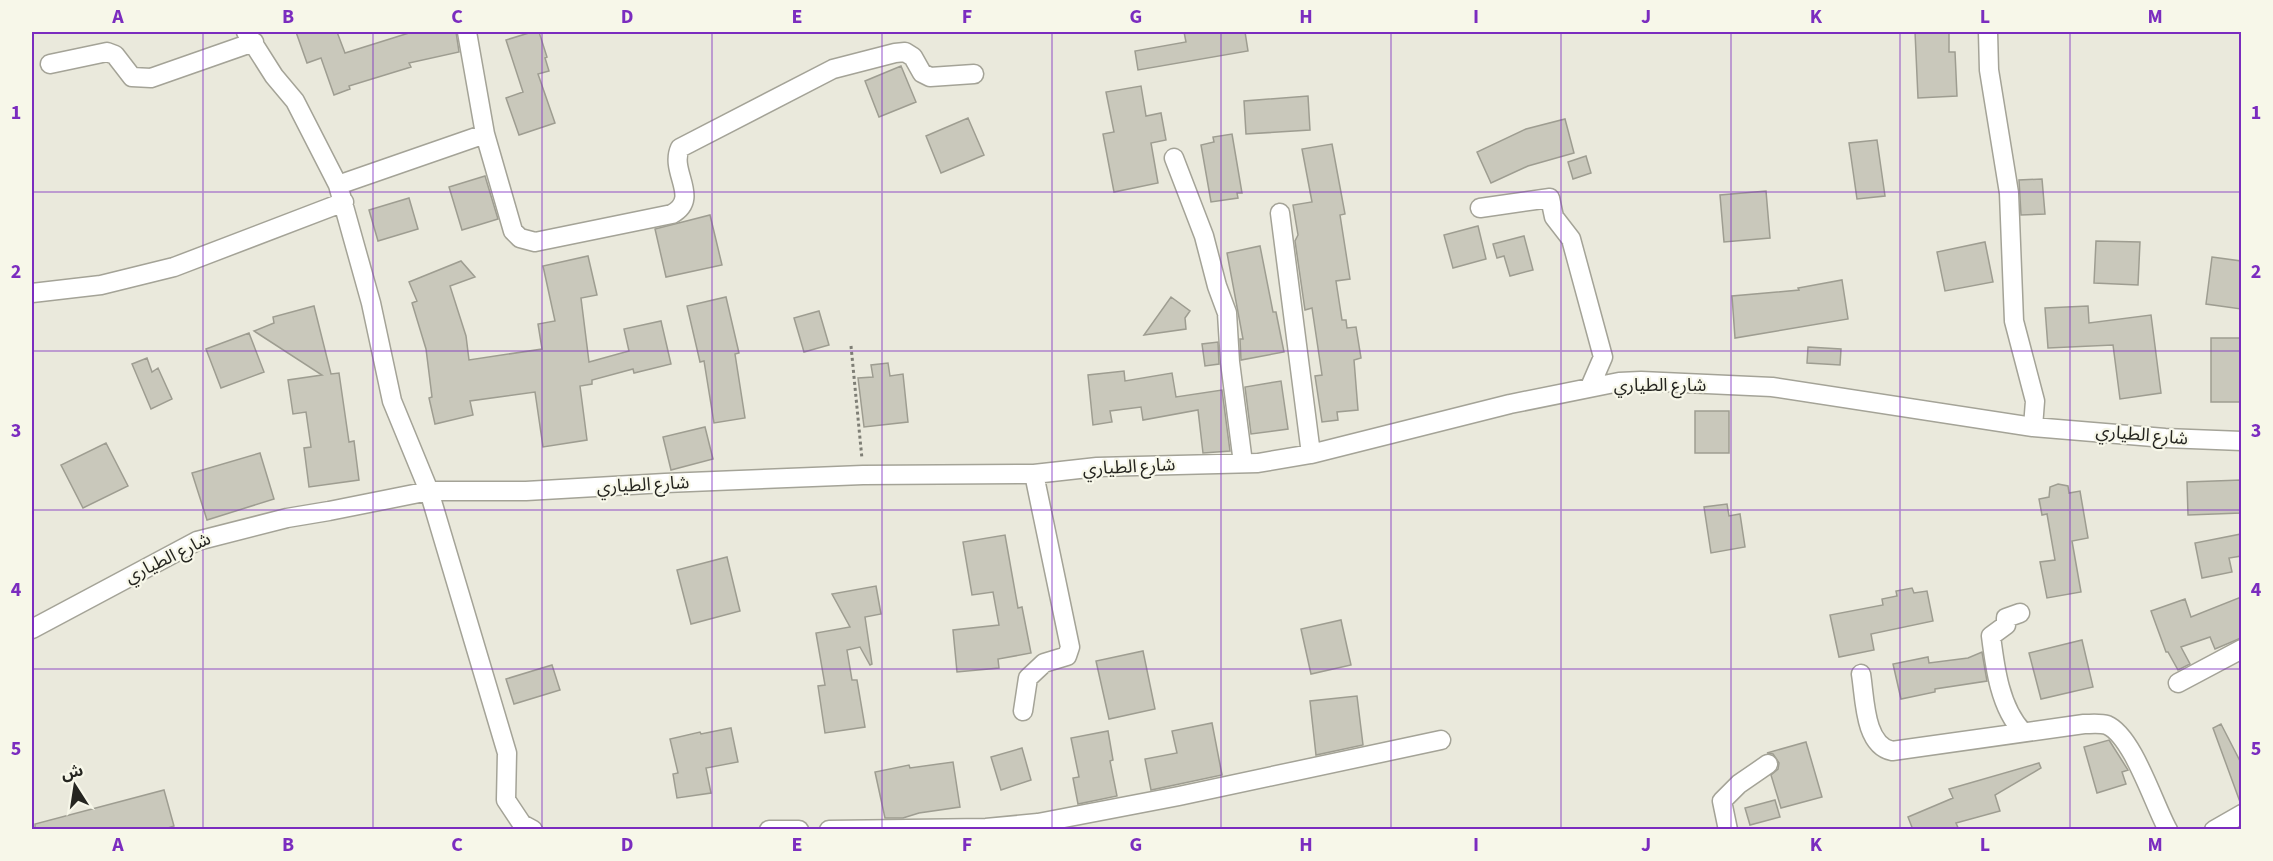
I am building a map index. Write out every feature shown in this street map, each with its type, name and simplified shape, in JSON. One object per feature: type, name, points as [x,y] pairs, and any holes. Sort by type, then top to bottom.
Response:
[{"type":"street","points":[[466,32],[485,134],[513,231],[520,238],[535,242],[672,214],[680,210],[685,196],[676,156],[680,148],[833,69],[905,52],[913,57],[922,73],[930,77],[974,74]]},
{"type":"street","points":[[1988,32],[1989,70],[2009,193],[2014,321],[2035,401],[2033,427]]},
{"type":"street","points":[[50,64],[107,52],[115,55],[132,77],[151,78],[250,37],[273,76],[295,102],[341,193],[371,303],[392,400],[429,491],[507,753],[506,800],[522,824],[533,830]]},
{"type":"street","points":[[32,292],[101,285],[163,270],[485,134]]},
{"type":"street","points":[[1174,158],[1204,236],[1217,286],[1227,313],[1230,363],[1243,463]]},
{"type":"street","points":[[1480,207],[1550,198],[1554,217],[1571,239],[1603,357],[1590,387]]},
{"type":"street","points":[[1280,213],[1311,454]]},
{"type":"street","name":"شارع الطياري","points":[[32,629],[167,555],[217,534],[429,491],[526,491],[863,475],[1034,474],[1097,467],[1258,463],[1311,454],[1510,404],[1590,387],[1641,381],[1772,387],[2033,427],[2165,438],[2241,441]]},
{"type":"street","points":[[1023,711],[1028,678],[1044,663],[1067,656],[1070,647],[1034,474]]},
{"type":"street","points":[[2020,613],[2006,618],[2006,625],[1991,636],[2003,697],[2016,725],[2023,732]]},
{"type":"street","points":[[2178,683],[2241,649]]},
{"type":"street","points":[[1862,674],[1870,725],[1877,743],[1884,749],[1892,751],[2084,724],[2106,725],[2118,733],[2133,754],[2168,830]]},
{"type":"street","points":[[829,830],[986,828],[1038,823],[1179,796],[1442,740]]},
{"type":"street","points":[[1728,830],[1722,801],[1738,784],[1768,765]]},
{"type":"street","points":[[2214,830],[2241,814]]},
{"type":"street","points":[[769,830],[800,830]]},
{"type":"path","points":[[851,346],[863,475]]},
{"type":"building","points":[[296,32],[337,32],[345,53],[412,32],[456,32],[459,52],[409,63],[411,67],[349,86],[350,89],[334,95],[321,58],[307,63]]},
{"type":"building","points":[[539,32],[547,57],[545,58],[549,71],[538,74],[555,123],[519,135],[506,98],[523,92],[506,40]]},
{"type":"building","points":[[1184,32],[1245,32],[1248,51],[1138,70],[1135,51],[1186,42]]},
{"type":"building","points":[[1915,32],[1949,32],[1949,52],[1955,52],[1957,96],[1918,98]]},
{"type":"building","points":[[901,66],[916,102],[879,117],[865,81]]},
{"type":"building","points":[[1141,86],[1146,116],[1161,113],[1166,140],[1151,143],[1158,183],[1114,192],[1103,134],[1114,132],[1106,92]]},
{"type":"building","points":[[1308,96],[1310,130],[1246,134],[1244,101]]},
{"type":"building","points":[[968,118],[984,155],[941,173],[926,136]]},
{"type":"building","points":[[1565,119],[1574,153],[1528,166],[1491,183],[1477,152],[1526,129]]},
{"type":"building","points":[[1232,134],[1242,193],[1237,193],[1238,198],[1211,202],[1201,145],[1214,142],[1213,137]]},
{"type":"building","points":[[1877,140],[1885,196],[1857,199],[1849,143]]},
{"type":"building","points":[[1332,144],[1345,214],[1340,215],[1350,279],[1336,281],[1342,320],[1346,320],[1347,328],[1356,327],[1361,358],[1354,360],[1358,410],[1337,412],[1338,420],[1322,422],[1315,376],[1322,375],[1312,308],[1305,310],[1295,241],[1298,235],[1293,205],[1312,202],[1302,149]]},
{"type":"building","points":[[1586,156],[1591,173],[1573,179],[1568,162]]},
{"type":"building","points":[[485,176],[498,219],[462,230],[449,187]]},
{"type":"building","points":[[2042,179],[2045,214],[2021,215],[2019,180]]},
{"type":"building","points":[[1766,191],[1770,238],[1724,242],[1720,195]]},
{"type":"building","points":[[409,198],[418,229],[378,241],[369,210]]},
{"type":"building","points":[[710,215],[722,265],[666,277],[655,229]]},
{"type":"building","points":[[1478,226],[1486,259],[1453,268],[1444,235]]},
{"type":"building","points":[[1524,236],[1533,270],[1510,276],[1504,256],[1497,258],[1493,244]]},
{"type":"building","points":[[2096,241],[2140,242],[2138,285],[2094,283]]},
{"type":"building","points":[[1985,242],[1993,282],[1945,291],[1937,252]]},
{"type":"building","points":[[1260,246],[1273,312],[1276,312],[1284,352],[1241,360],[1240,339],[1243,339],[1227,253]]},
{"type":"building","points":[[588,256],[597,295],[581,298],[589,362],[629,351],[624,329],[661,321],[671,364],[634,373],[633,369],[592,380],[592,384],[580,386],[587,440],[543,447],[535,392],[470,401],[473,415],[435,424],[429,398],[432,397],[426,349],[412,303],[417,301],[409,282],[461,261],[475,277],[450,286],[466,336],[469,360],[542,349],[538,324],[555,321],[543,266]]},
{"type":"building","points":[[2212,257],[2241,261],[2241,309],[2206,304]]},
{"type":"building","points":[[1842,280],[1848,319],[1735,338],[1732,296],[1799,290],[1798,288]]},
{"type":"building","points":[[726,297],[739,353],[735,354],[745,418],[714,423],[704,361],[700,362],[687,306]]},
{"type":"building","points":[[1171,297],[1190,311],[1185,318],[1186,329],[1144,335]]},
{"type":"building","points":[[314,306],[331,374],[339,373],[349,442],[354,441],[359,480],[309,487],[304,448],[311,447],[306,412],[293,414],[288,380],[322,375],[254,331],[274,323],[273,317]]},
{"type":"building","points":[[2088,306],[2089,323],[2151,315],[2161,393],[2120,399],[2113,345],[2048,348],[2045,308]]},
{"type":"building","points":[[819,311],[829,345],[804,352],[794,318]]},
{"type":"building","points":[[249,333],[264,372],[221,388],[206,349]]},
{"type":"building","points":[[2211,338],[2241,338],[2241,402],[2211,402]]},
{"type":"building","points":[[1218,342],[1219,364],[1205,366],[1202,344]]},
{"type":"building","points":[[1808,347],[1841,349],[1840,365],[1807,363]]},
{"type":"building","points":[[147,358],[152,372],[158,368],[172,399],[151,409],[132,364]]},
{"type":"building","points":[[888,363],[890,376],[903,374],[908,422],[864,427],[858,378],[873,377],[871,365]]},
{"type":"building","points":[[1124,371],[1125,381],[1172,373],[1176,397],[1222,390],[1230,451],[1203,453],[1198,410],[1143,420],[1141,407],[1110,411],[1112,422],[1093,425],[1088,375]]},
{"type":"building","points":[[1281,381],[1288,429],[1251,434],[1245,387]]},
{"type":"building","points":[[1695,411],[1729,411],[1729,453],[1695,453]]},
{"type":"building","points":[[705,427],[713,459],[671,470],[663,437]]},
{"type":"building","points":[[106,443],[128,486],[83,508],[61,465]]},
{"type":"building","points":[[260,453],[274,499],[207,520],[192,473]]},
{"type":"building","points":[[2241,480],[2241,513],[2188,515],[2187,482]]},
{"type":"building","points":[[2058,484],[2068,486],[2069,493],[2080,491],[2088,538],[2072,541],[2081,592],[2047,598],[2040,562],[2055,560],[2047,514],[2042,515],[2039,499],[2049,497],[2050,487]]},
{"type":"building","points":[[1727,504],[1729,516],[1740,514],[1745,547],[1711,553],[1704,507]]},
{"type":"building","points":[[2241,534],[2241,556],[2229,558],[2232,572],[2202,578],[2195,543]]},
{"type":"building","points":[[1005,535],[1018,608],[1022,607],[1031,653],[998,659],[999,668],[957,672],[953,630],[999,625],[993,592],[972,595],[963,542]]},
{"type":"building","points":[[727,557],[740,611],[691,624],[677,570]]},
{"type":"building","points":[[876,586],[881,614],[865,617],[872,664],[870,665],[860,647],[847,650],[852,680],[857,680],[865,727],[825,733],[818,686],[825,685],[816,633],[850,627],[832,594]]},
{"type":"building","points":[[1912,588],[1914,593],[1927,591],[1933,621],[1871,634],[1874,650],[1839,657],[1830,615],[1883,605],[1882,599],[1897,596],[1896,591]]},
{"type":"building","points":[[2241,597],[2241,638],[2215,649],[2210,637],[2181,647],[2190,664],[2178,670],[2166,652],[2151,611],[2185,599],[2191,617]]},
{"type":"building","points":[[1341,620],[1351,665],[1311,674],[1301,629]]},
{"type":"building","points":[[2082,640],[2093,687],[2041,699],[2029,653]]},
{"type":"building","points":[[1143,651],[1155,709],[1109,719],[1096,661]]},
{"type":"building","points":[[1982,652],[1987,681],[1935,689],[1935,692],[1901,699],[1893,664],[1928,657],[1929,663],[1968,658]]},
{"type":"building","points":[[552,665],[560,690],[514,704],[506,679]]},
{"type":"building","points":[[1357,696],[1363,745],[1316,755],[1310,701]]},
{"type":"building","points":[[1212,723],[1222,775],[1151,790],[1145,759],[1177,753],[1172,731]]},
{"type":"building","points":[[2221,724],[2241,763],[2240,802],[2213,728]]},
{"type":"building","points":[[731,728],[738,762],[706,768],[711,793],[677,798],[673,774],[678,773],[670,739]]},
{"type":"building","points":[[1108,731],[1113,760],[1110,761],[1117,796],[1078,804],[1073,778],[1079,777],[1071,738]]},
{"type":"building","points":[[2109,740],[2128,770],[2122,772],[2126,784],[2097,793],[2084,747]]},
{"type":"building","points":[[1806,742],[1822,797],[1781,808],[1771,775],[1778,769],[1779,763],[1773,754],[1767,753]]},
{"type":"building","points":[[1022,748],[1031,780],[1001,790],[991,757]]},
{"type":"building","points":[[953,762],[960,807],[919,813],[903,818],[885,818],[875,772],[909,765],[910,768]]},
{"type":"building","points":[[2039,763],[2041,768],[1995,795],[2000,811],[1956,823],[1959,830],[1913,830],[1908,817],[1953,798],[1949,789]]},
{"type":"building","points":[[164,790],[174,826],[162,830],[35,830],[35,824]]},
{"type":"building","points":[[1775,800],[1780,817],[1750,825],[1745,808]]}]
